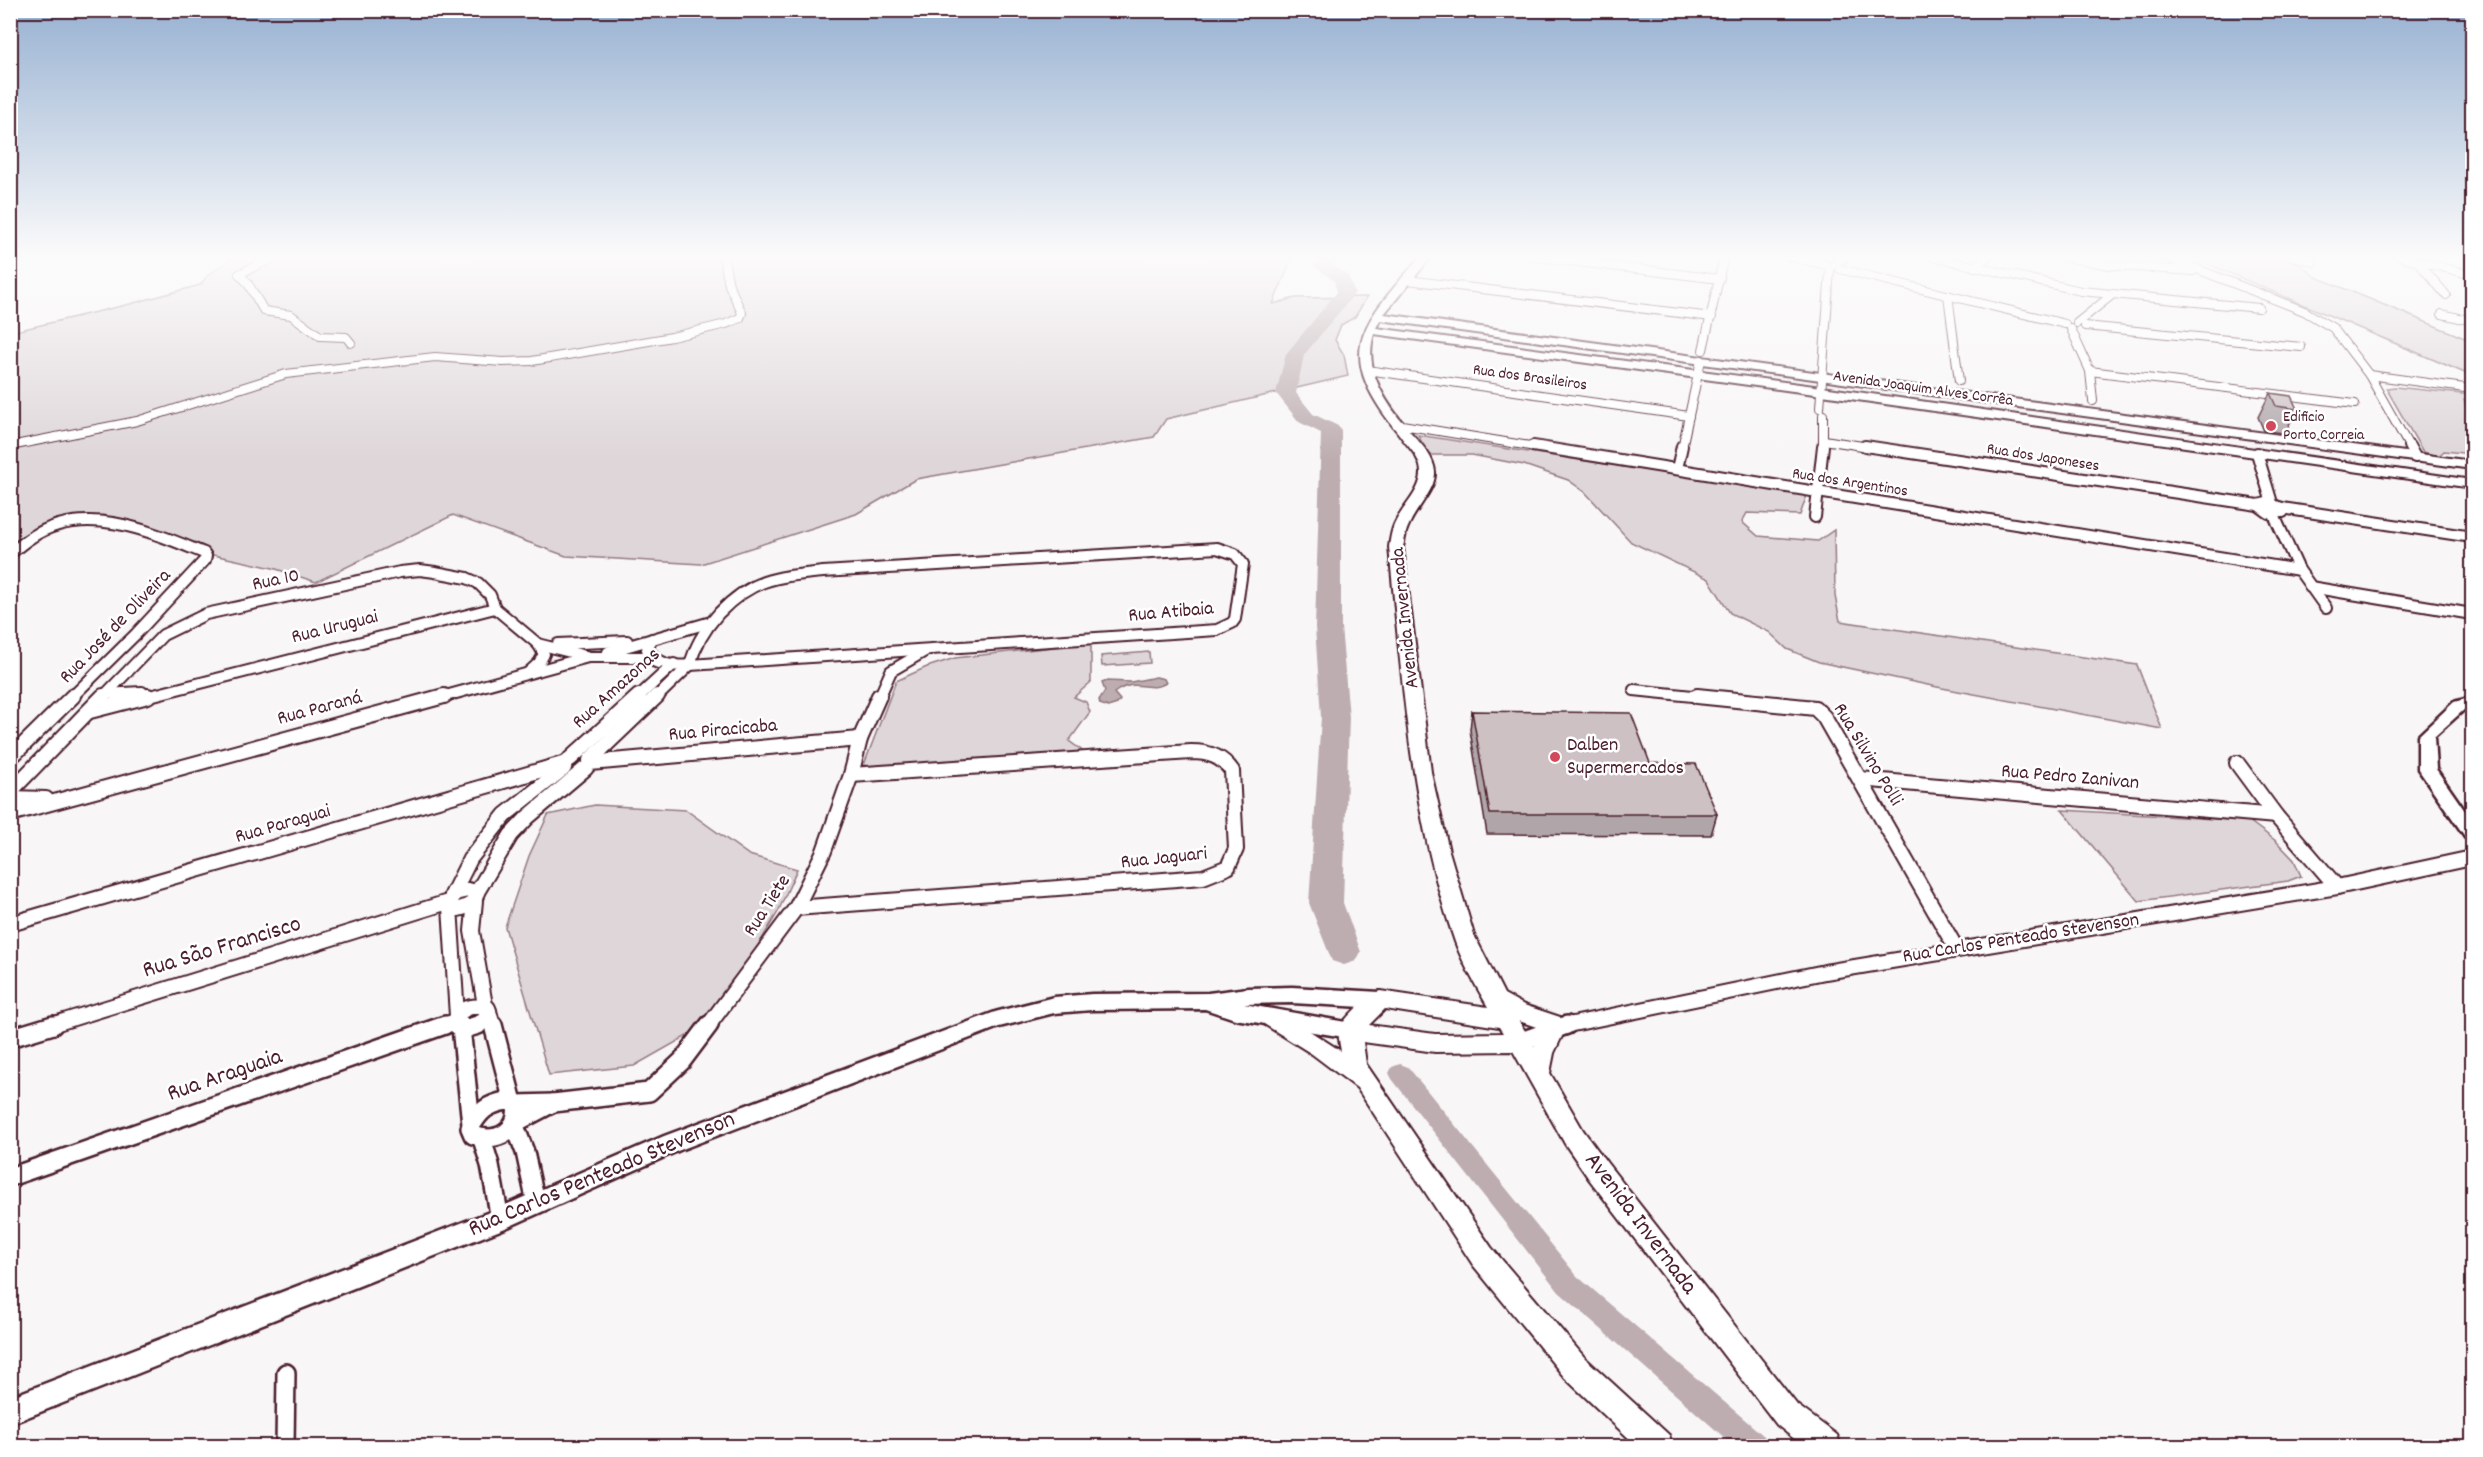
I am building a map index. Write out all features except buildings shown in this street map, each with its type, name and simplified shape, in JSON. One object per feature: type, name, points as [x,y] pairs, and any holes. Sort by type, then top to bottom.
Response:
[{"type":"main road","name":"Avenida Invernada","points":[[1372,324],[1364,347],[1367,370],[1379,396],[1396,423],[1421,453],[1428,477],[1400,526],[1396,547],[1422,772],[1439,851],[1463,935],[1484,981],[1574,1137],[1787,1415],[1826,1446]]},
{"type":"main road","name":"Avenida Joaquim Alves Corrêa","points":[[1444,324],[1702,355],[2114,418],[2472,465]]},
{"type":"main road","name":"Avenida Joaquim Alves Corrêa","points":[[1369,330],[2109,431],[2472,484]]},
{"type":"main road","points":[[2109,431],[2094,422],[2114,418]]},
{"type":"main road","points":[[2239,435],[2257,453]]},
{"type":"main road","points":[[1451,1011],[1468,1008],[1475,1002],[1484,981]]},
{"type":"main road","points":[[1380,1000],[1350,1030],[1355,1066],[1365,1084],[1482,1256],[1575,1368],[1658,1446]]},
{"type":"main road","name":"Rua Carlos Penteado Stevenson","points":[[1380,1000],[1508,1020]]},
{"type":"main road","points":[[1508,1020],[1516,1011],[1558,1026],[1542,1053],[1538,1074]]},
{"type":"main road","points":[[1272,1018],[1320,1047],[1365,1084]]},
{"type":"main road","name":"Rua Carlos Penteado Stevenson","points":[[1350,1030],[1399,1041],[1450,1046],[1508,1020]]},
{"type":"street","points":[[303,324],[320,336],[340,336],[351,343]]},
{"type":"street","points":[[10,446],[137,421],[268,378],[435,357],[503,362],[532,361],[574,356],[726,324]]},
{"type":"street","points":[[1677,470],[1710,324]]},
{"type":"street","points":[[1815,517],[1824,440],[1822,375],[1827,324]]},
{"type":"street","points":[[1952,324],[1959,381]]},
{"type":"street","points":[[2066,324],[2301,347]]},
{"type":"street","points":[[2327,324],[2342,338],[2369,375],[2415,457]]},
{"type":"street","points":[[2074,326],[2090,371],[2093,401]]},
{"type":"street","points":[[336,369],[343,358]]},
{"type":"street","name":"Rua dos Brasileiros","points":[[1367,370],[1689,416]]},
{"type":"street","points":[[2090,371],[2355,404]]},
{"type":"street","points":[[2369,375],[2472,389]]},
{"type":"street","name":"Rua dos Argentinos","points":[[1396,423],[2299,570]]},
{"type":"street","name":"Rua dos Japoneses","points":[[1824,440],[2258,505],[2264,502],[2275,508]]},
{"type":"street","points":[[2257,453],[2299,570],[2326,608]]},
{"type":"street","points":[[2275,508],[2472,537]]},
{"type":"street","name":"Rua José de Oliveira","points":[[10,554],[33,535],[51,526],[98,519],[159,535],[204,553],[206,560],[136,634],[10,758]]},
{"type":"street","name":"Rua Atibaia","points":[[670,667],[1217,630],[1232,623],[1235,619],[1243,564],[1239,556],[1217,548],[823,572],[780,578]]},
{"type":"street","name":"Rua 10","points":[[105,694],[163,635],[206,615],[400,572],[420,570],[478,582],[490,595],[495,608],[538,644]]},
{"type":"street","name":"Rua Amazonas","points":[[515,1103],[487,1008],[472,930],[476,896],[512,835],[528,817],[588,764],[690,665],[693,652],[711,622],[738,594],[780,578]]},
{"type":"street","points":[[2310,587],[2472,614]]},
{"type":"street","name":"Rua Uruguai","points":[[88,711],[495,608]]},
{"type":"street","name":"Rua Paraná","points":[[10,814],[711,622]]},
{"type":"street","points":[[538,644],[652,639]]},
{"type":"street","points":[[652,639],[647,649],[658,663]]},
{"type":"street","points":[[538,644],[590,657]]},
{"type":"street","points":[[528,673],[539,663],[544,654],[538,644]]},
{"type":"street","name":"Rua Tiete","points":[[515,1103],[553,1103],[649,1092],[682,1061],[796,908],[824,851],[851,775],[860,739],[891,671],[915,654],[934,648]]},
{"type":"street","name":"Rua Amazonas","points":[[450,901],[470,859],[506,815],[567,763],[670,667],[693,652]]},
{"type":"street","name":"Rua Paraná","points":[[590,657],[644,657],[670,667]]},
{"type":"street","name":"Rua Uruguai","points":[[105,694],[184,687]]},
{"type":"street","name":"Rua Silvino Polli","points":[[1634,690],[1815,708],[1824,717],[1957,950]]},
{"type":"street","points":[[10,792],[105,694]]},
{"type":"street","points":[[2472,702],[2460,705],[2426,736],[2427,769],[2472,834]]},
{"type":"street","name":"Rua Piracicaba","points":[[588,764],[860,739]]},
{"type":"street","name":"Rua Jaguari","points":[[796,908],[1203,877],[1228,867],[1236,849],[1232,771],[1227,762],[1207,752],[851,775]]},
{"type":"street","points":[[567,763],[574,772],[588,764]]},
{"type":"street","name":"Rua Paraguai","points":[[10,924],[567,763]]},
{"type":"street","points":[[2237,763],[2276,816],[2337,887]]},
{"type":"street","name":"Rua Pedro Zanivan","points":[[1860,779],[2276,816]]},
{"type":"street","name":"Rua Paraná","points":[[10,798],[59,799]]},
{"type":"street","name":"Rua Carlos Penteado Stevenson","points":[[1508,1020],[1558,1026],[1825,972],[2337,887],[2472,858]]},
{"type":"street","name":"Rua São Francisco","points":[[10,1038],[450,901],[466,889],[476,896]]},
{"type":"street","points":[[450,901],[458,1021],[473,1136],[482,1139],[495,1138],[516,1124]]},
{"type":"street","name":"Rua Carlos Penteado Stevenson","points":[[10,1411],[500,1219],[672,1143],[995,1020],[1064,1004],[1208,1002],[1248,996],[1380,1000]]},
{"type":"street","name":"Rua Carlos Penteado Stevenson","points":[[1208,1002],[1235,1011],[1350,1030]]},
{"type":"street","name":"Rua Araguaia","points":[[10,1177],[458,1021],[471,1006],[487,1008]]},
{"type":"street","points":[[471,1124],[485,1107],[500,1101],[515,1103],[519,1112],[516,1124],[525,1152],[536,1203]]},
{"type":"street","name":"Rua Tiete","points":[[516,1124],[553,1103]]},
{"type":"street","points":[[482,1139],[490,1165],[500,1219]]},
{"type":"street","points":[[285,1446],[286,1373]]},
{"type":"shaded area","points":[[45,324],[1343,324],[1335,340],[1344,355],[1348,376],[1166,419],[1154,437],[916,479],[856,514],[701,564],[566,556],[453,515],[316,582],[273,568],[204,553],[98,519],[51,527],[11,554],[11,332]]},
{"type":"shaded area","points":[[2349,324],[2431,324],[2472,341],[2472,376]]},
{"type":"shaded area","points":[[2386,388],[2472,395],[2472,401],[2464,400],[2466,408],[2472,411],[2472,454],[2444,451],[2439,456],[2423,452]]},
{"type":"shaded area","points":[[1418,435],[1807,495],[1800,515],[1747,513],[1742,522],[1758,536],[1818,541],[1834,530],[1835,596],[1840,621],[2137,665],[2162,729],[1942,688],[1819,662],[1787,649],[1769,632],[1730,613],[1709,579],[1631,542],[1585,492],[1568,480],[1524,465],[1472,455],[1429,455]]},
{"type":"shaded area","points":[[1091,643],[1091,682],[1074,697],[1086,702],[1090,712],[1069,741],[1088,755],[862,770],[896,681],[955,658]]},
{"type":"shaded area","points":[[1149,652],[1150,663],[1102,666],[1101,656]]},
{"type":"shaded area","points":[[1156,677],[1164,679],[1166,683],[1153,687],[1135,685],[1122,688],[1114,693],[1120,700],[1117,704],[1108,707],[1100,704],[1099,700],[1105,691],[1102,683],[1107,681],[1131,682]]},
{"type":"shaded area","points":[[595,805],[686,810],[749,855],[797,869],[778,912],[747,964],[701,1028],[634,1066],[549,1075],[505,927],[529,856],[548,815]]},
{"type":"shaded area","points":[[2062,810],[2249,821],[2276,841],[2294,860],[2301,876],[2288,881],[2139,901]]},
{"type":"waterway","points":[[1320,324],[1295,354],[1286,393],[1306,418],[1331,430],[1328,627],[1335,717],[1326,903],[1344,952]]},
{"type":"waterway","points":[[1400,1073],[1568,1284],[1754,1446]]},
{"type":"place","name":"Edificio Porto Correia","points":[[2271,426]]},
{"type":"place","name":"Dalben Supermercados","points":[[1555,757]]}]
